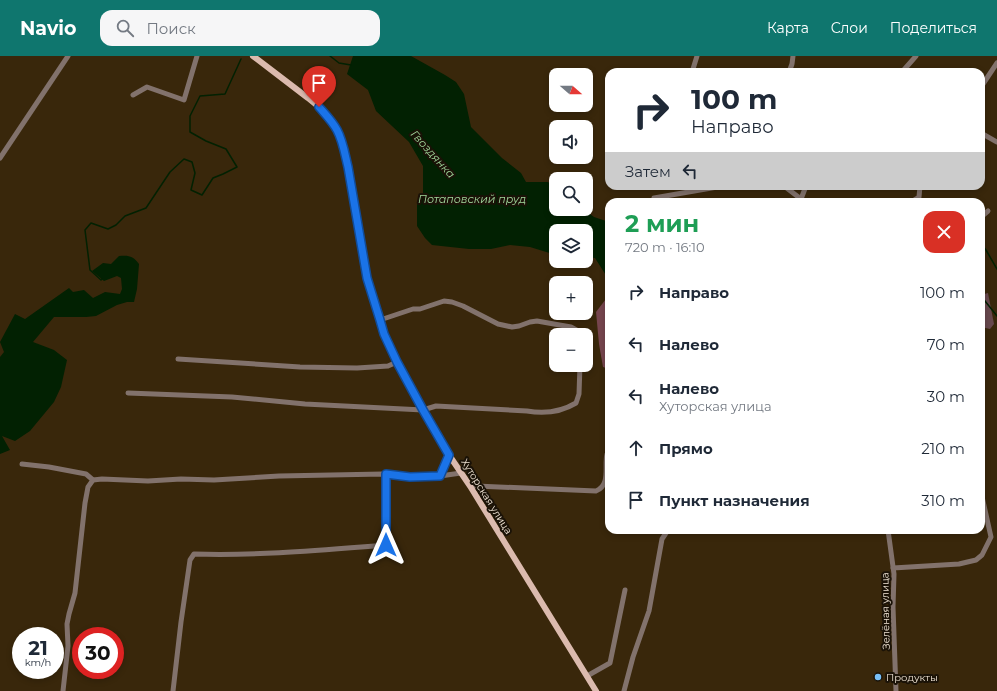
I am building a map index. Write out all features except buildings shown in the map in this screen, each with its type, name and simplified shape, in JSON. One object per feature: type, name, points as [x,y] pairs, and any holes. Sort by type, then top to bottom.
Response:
[{"type":"main road","name":"Хуторская улица","points":[[256,58],[319,107],[338,131],[348,167],[367,278],[384,334],[397,362],[449,455],[470,486],[596,691]]},
{"type":"street","points":[[0,158],[68,56]]},
{"type":"street","points":[[133,95],[147,87],[184,100],[197,56]]},
{"type":"street","points":[[692,68],[697,56]]},
{"type":"street","points":[[790,68],[793,56]]},
{"type":"street","points":[[906,68],[916,56]]},
{"type":"street","points":[[985,81],[997,63]]},
{"type":"street","points":[[985,135],[997,142]]},
{"type":"street","points":[[654,198],[700,190]]},
{"type":"street","points":[[789,190],[799,198]]},
{"type":"street","points":[[380,320],[444,301],[463,306],[498,324],[512,327],[537,321],[573,328]]},
{"type":"street","points":[[178,359],[300,367],[357,368],[388,366],[397,362]]},
{"type":"street","points":[[128,393],[232,397],[305,404],[423,410],[436,406],[539,413],[550,412],[576,403],[579,394],[580,372]]},
{"type":"street","points":[[440,476],[449,455]]},
{"type":"street","points":[[22,464],[49,467],[86,474],[93,480],[214,480],[280,476],[386,474],[410,477],[461,474]]},
{"type":"street","points":[[173,691],[190,560],[194,554],[260,554],[386,545],[386,474]]},
{"type":"street","points":[[63,691],[68,646],[67,624],[75,592],[85,503],[88,487],[93,480]]},
{"type":"street","points":[[470,486],[596,491],[600,489],[605,480]]},
{"type":"street","points":[[893,568],[959,564],[976,560],[982,555],[991,537],[985,510]]},
{"type":"street","points":[[624,691],[633,657],[649,611],[662,539],[665,534]]},
{"type":"street","name":"Зелёная улица","points":[[889,534],[893,568],[896,691]]},
{"type":"street","points":[[587,676],[610,663],[625,590]]},
{"type":"shaded area","points":[[988,293],[994,324],[990,329],[985,328],[985,294]]},
{"type":"shaded area","points":[[605,300],[605,368],[603,367],[599,344],[596,312]]},
{"type":"water","name":"Потаповский пруд","points":[[353,56],[411,56],[456,82],[464,94],[471,127],[502,158],[521,173],[526,182],[549,183],[549,216],[593,216],[605,221],[605,274],[595,258],[593,258],[593,224],[549,224],[549,253],[530,247],[510,245],[491,249],[469,249],[432,245],[417,226],[417,205],[423,194],[423,166],[409,142],[376,111],[368,90],[347,74]]},
{"type":"water","points":[[119,256],[126,256],[135,259],[139,264],[137,289],[134,302],[127,302],[117,305],[96,316],[54,317],[33,342],[54,350],[67,360],[61,387],[54,402],[30,431],[15,441],[2,436],[10,450],[0,454],[0,357],[4,352],[0,342],[15,314],[25,319],[69,288],[73,292],[84,290],[93,298],[105,292],[120,294],[122,289],[121,278],[117,276],[104,281],[92,271],[103,263],[111,264]]},
{"type":"waterway","name":"Гвоздянка","points":[[330,56],[339,63],[351,65]]},
{"type":"waterway","name":"Гвоздянка","points":[[102,279],[101,280],[90,270],[85,230],[91,223],[108,229],[116,225],[125,216],[146,208],[170,172],[184,159],[192,162],[195,173],[191,190],[202,195],[213,178],[237,167],[226,149],[206,141],[190,132],[190,116],[200,96],[225,94],[241,59]]},
{"type":"waterway","name":"Гвоздянка","points":[[985,249],[997,269]]},
{"type":"waterway","points":[[985,301],[997,316]]},
{"type":"place","name":"Продукты","points":[[878,677]]},
{"type":"route","points":[[319,107],[338,131],[344,149],[367,278],[384,334],[397,362],[449,455],[440,476],[410,477],[386,474],[386,545]]}]
